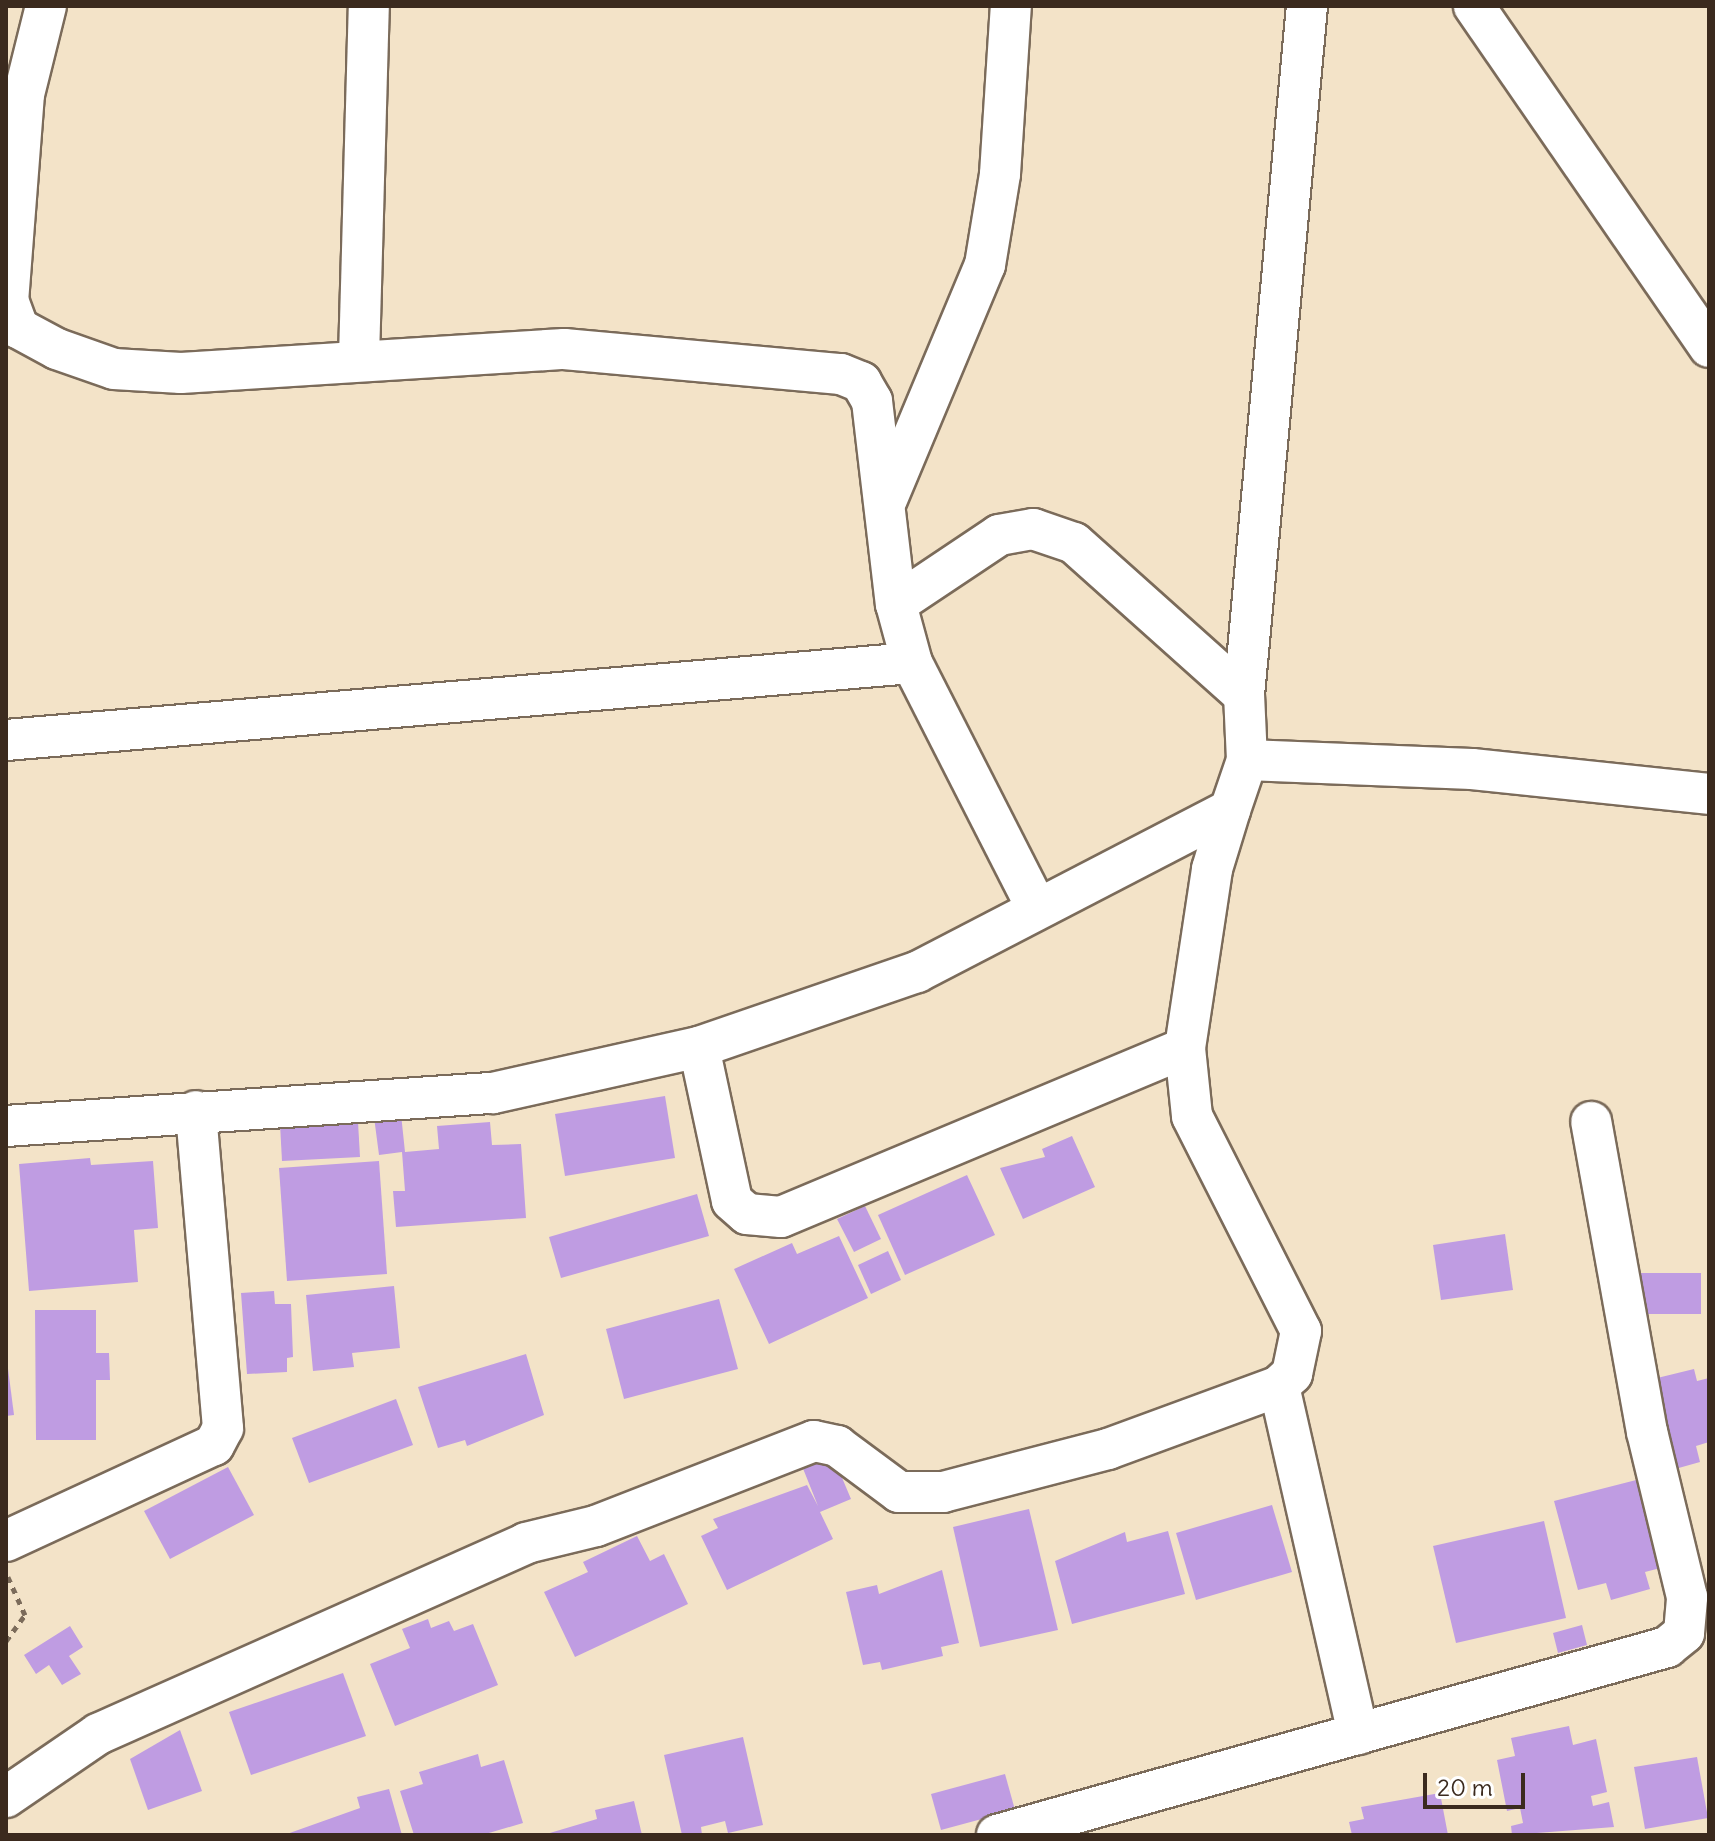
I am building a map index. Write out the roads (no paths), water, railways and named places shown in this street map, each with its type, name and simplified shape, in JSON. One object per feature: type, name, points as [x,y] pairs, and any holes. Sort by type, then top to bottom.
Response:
[{"type":"street","points":[[46,6],[15,94],[8,300],[18,328],[114,369],[181,373],[359,358],[564,349],[841,374],[861,382],[872,401],[887,499],[896,604],[912,663],[1037,908]]},
{"type":"street","points":[[359,358],[369,6]]},
{"type":"street","points":[[887,499],[985,265],[1000,174],[1011,6]]},
{"type":"street","points":[[6,1797],[98,1734],[526,1543],[596,1526],[814,1441],[837,1446],[899,1492],[943,1492],[1108,1449],[1279,1386],[1292,1374],[1301,1331],[1202,1140],[1185,1048],[1212,869],[1247,760],[1244,695],[1307,6]]},
{"type":"street","points":[[1474,6],[1709,347]]},
{"type":"street","points":[[896,604],[999,535],[1033,529],[1074,543],[1244,695]]},
{"type":"street","points":[[6,740],[912,663]]},
{"type":"street","points":[[1247,760],[1472,769],[1709,794]]},
{"type":"street","points":[[6,1126],[493,1093],[699,1047],[917,972],[1230,810]]},
{"type":"street","points":[[699,1047],[732,1201],[747,1214],[781,1217],[1185,1048]]},
{"type":"street","points":[[6,1541],[214,1445],[223,1428],[196,1111]]},
{"type":"street","points":[[997,1835],[1667,1647],[1684,1633],[1687,1597],[1647,1432],[1591,1122]]},
{"type":"street","points":[[1279,1386],[1358,1734]]}]
